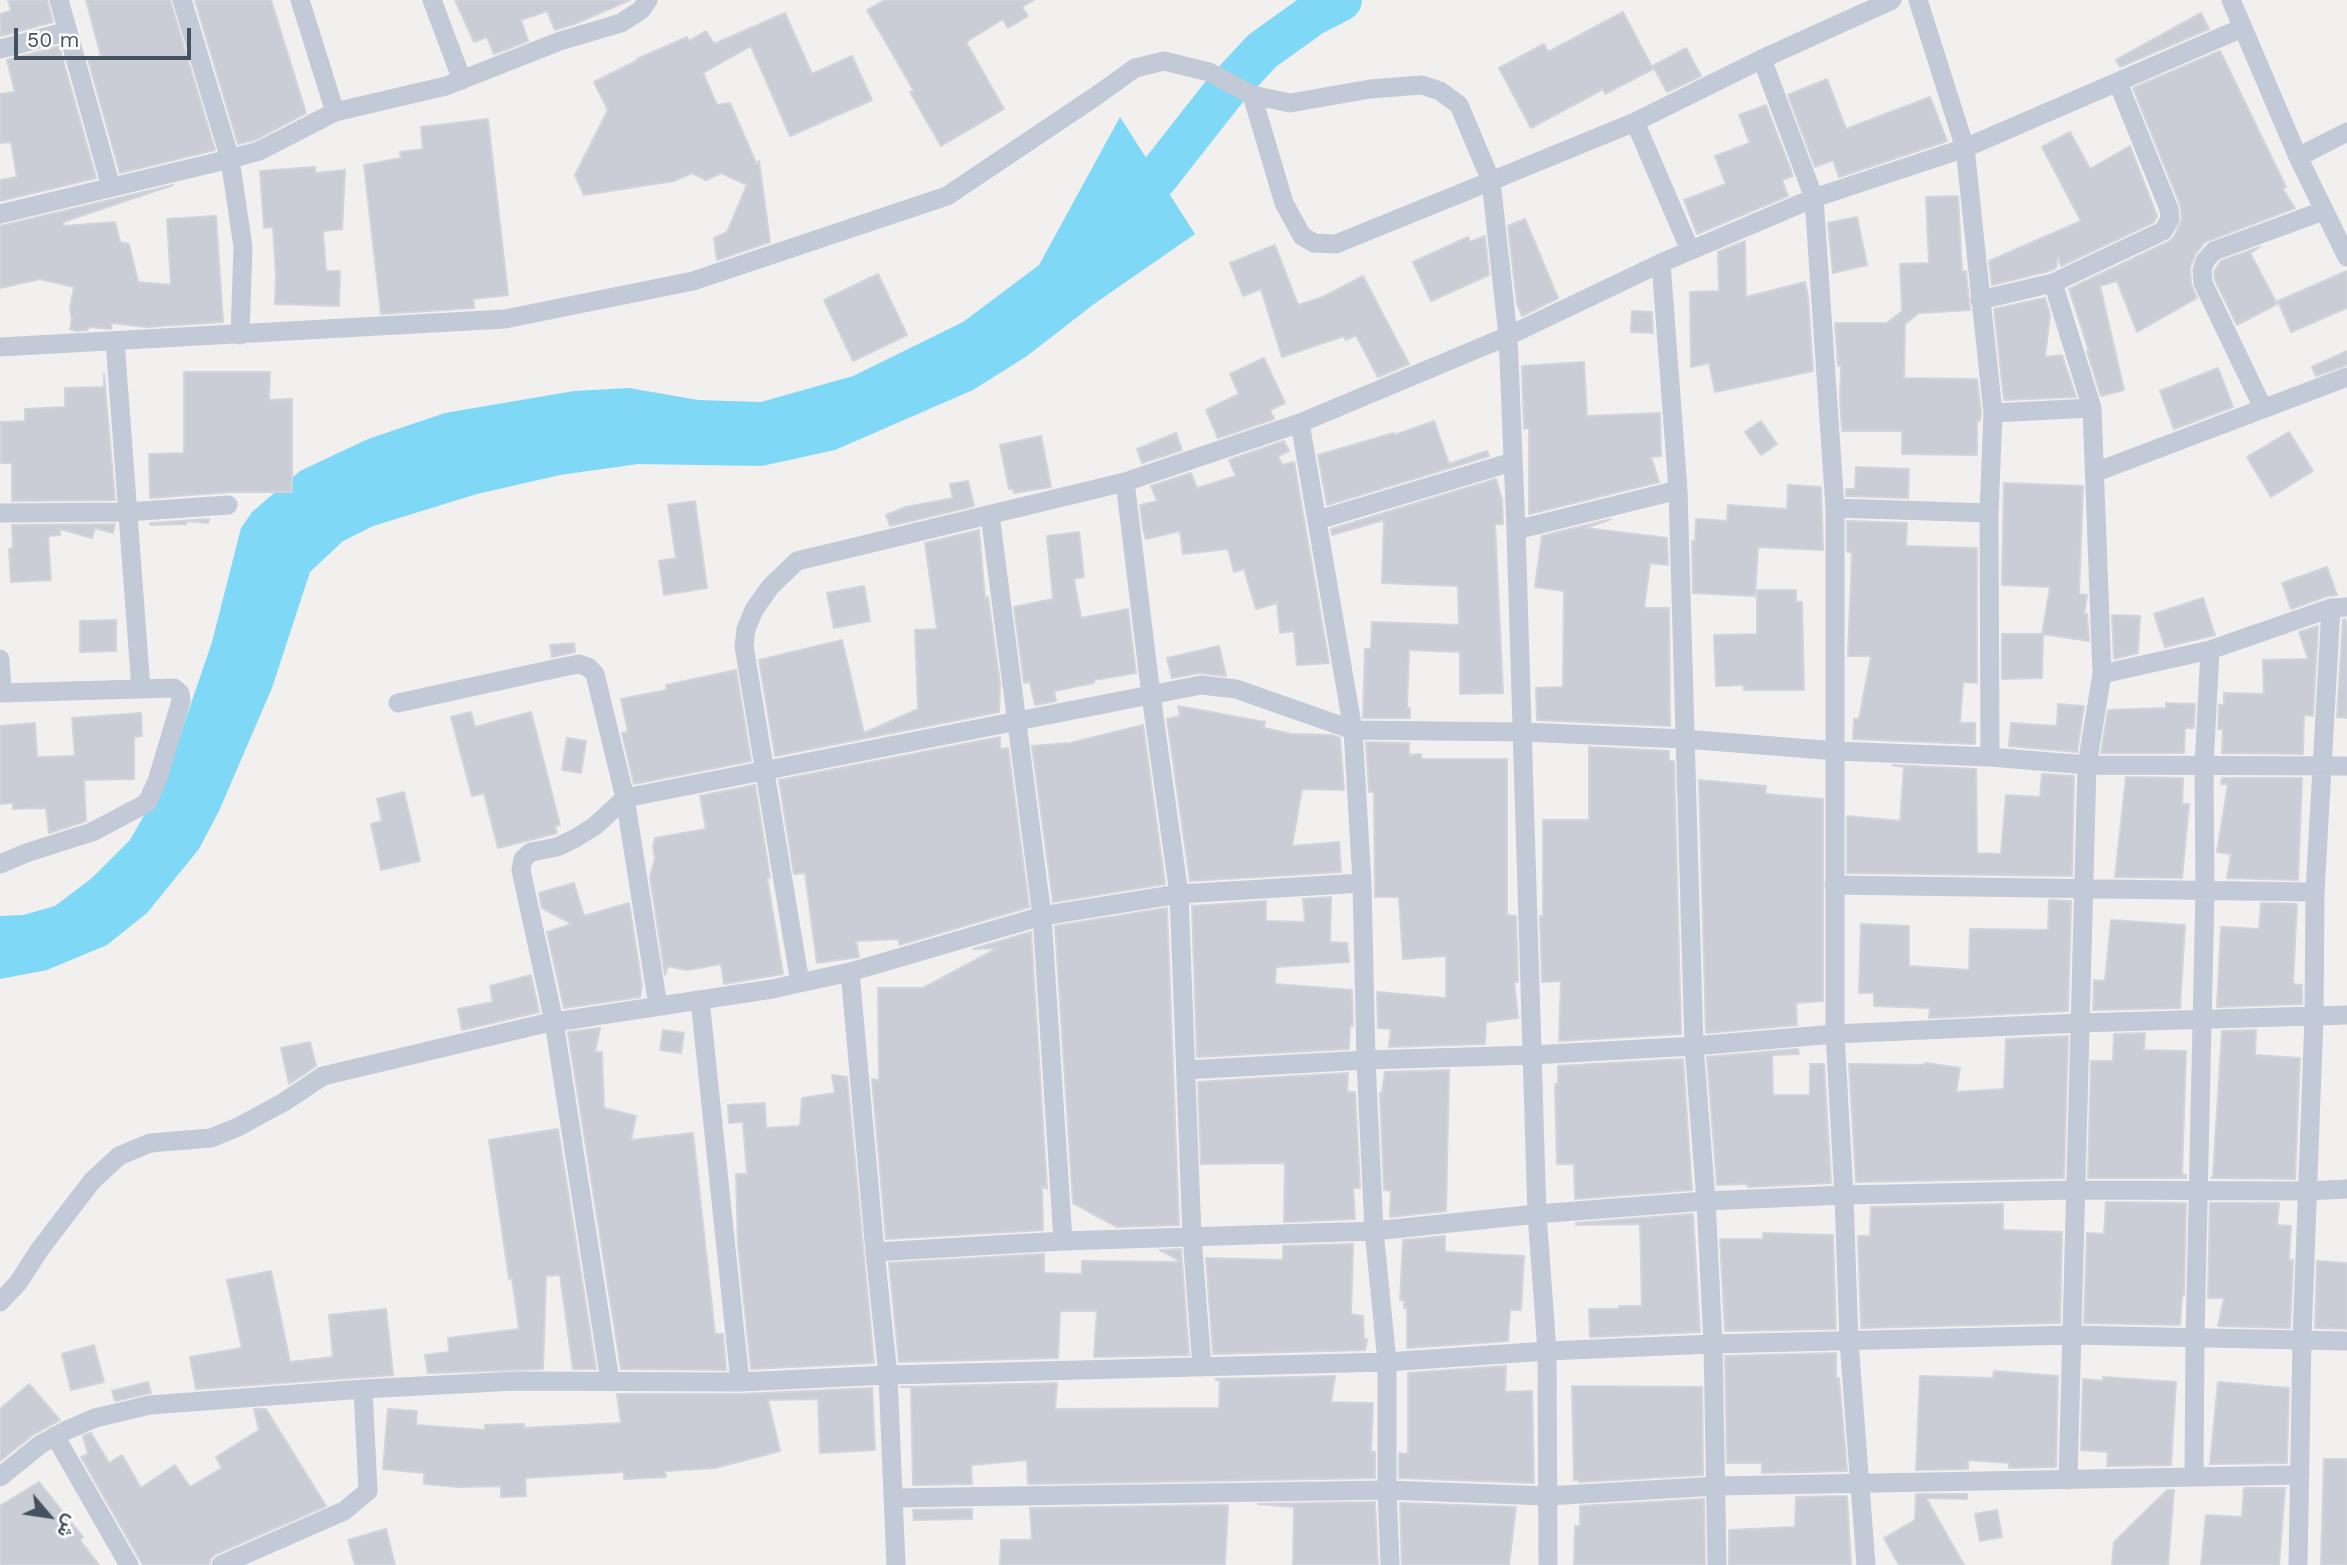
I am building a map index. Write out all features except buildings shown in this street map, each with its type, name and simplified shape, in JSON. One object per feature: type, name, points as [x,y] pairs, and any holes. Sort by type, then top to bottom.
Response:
[{"type":"street","points":[[59,0],[111,187]]},
{"type":"street","points":[[182,0],[230,159],[243,247],[240,335]]},
{"type":"street","points":[[300,0],[335,112]]},
{"type":"street","points":[[432,0],[462,80]]},
{"type":"street","points":[[0,214],[260,151],[335,112],[446,86],[561,41],[621,23],[641,10],[648,0]]},
{"type":"street","points":[[1252,95],[1284,203],[1303,236],[1314,243],[1336,244],[1635,122],[1762,59],[1892,0]]},
{"type":"street","points":[[1918,0],[1965,148],[1993,413],[1989,513],[1990,757]]},
{"type":"street","points":[[2231,0],[2298,157],[2347,257]]},
{"type":"street","points":[[800,983],[744,646],[750,619],[771,587],[797,561],[1125,482],[1300,424],[1508,336],[1690,250],[1814,198],[1965,148],[2242,28]]},
{"type":"street","points":[[0,48],[68,32]]},
{"type":"street","points":[[1762,59],[1814,198],[1836,508],[1835,1034],[1849,1342],[1866,1565]]},
{"type":"street","points":[[0,347],[505,319],[693,281],[947,196],[1135,68],[1164,61],[1209,72],[1252,95],[1290,103],[1383,88],[1422,85],[1440,91],[1459,105],[1491,181],[1508,336],[1537,1214],[1547,1351],[1548,1565]]},
{"type":"street","points":[[1980,300],[2053,283],[2163,231],[2170,219],[2169,209],[2118,83]]},
{"type":"street","points":[[1635,122],[1690,250]]},
{"type":"street","points":[[2298,157],[2347,132]]},
{"type":"street","points":[[2263,408],[2203,283],[2202,270],[2205,261],[2214,251],[2323,211]]},
{"type":"street","points":[[1661,263],[1678,490],[1694,1046],[1706,1201],[1713,1344],[1717,1565]]},
{"type":"street","points":[[2053,283],[2092,408],[2102,674],[2087,765],[2068,1479]]},
{"type":"street","points":[[115,341],[141,689]]},
{"type":"street","points":[[2095,472],[2347,377]]},
{"type":"street","points":[[1993,413],[2092,408]]},
{"type":"street","points":[[1300,424],[1353,730],[1362,883],[1366,1060],[1374,1231],[1387,1362],[1390,1565]]},
{"type":"street","points":[[1318,520],[1512,462]]},
{"type":"street","points":[[1125,482],[1151,695],[1180,894],[1192,1237],[1202,1367]]},
{"type":"street","points":[[1516,530],[1678,490]]},
{"type":"street","points":[[0,513],[128,512],[228,505]]},
{"type":"street","points":[[1836,508],[1989,513]]},
{"type":"street","points":[[990,515],[1042,916],[1063,1241]]},
{"type":"street","points":[[2102,674],[2210,650],[2339,607],[2321,766],[2315,892],[2314,1017],[2306,1191],[2298,1565]]},
{"type":"street","points":[[2194,1476],[2205,891],[2204,766],[2210,650]]},
{"type":"street","points":[[0,659],[1,693],[174,688],[180,693],[181,701],[147,803],[92,832],[0,864]]},
{"type":"street","points":[[398,703],[579,664],[588,667],[595,674],[625,798],[658,1006]]},
{"type":"street","points":[[610,1381],[554,1022],[521,870],[523,859],[531,852],[557,847],[574,839],[595,826],[625,798],[1201,685],[1225,686],[1353,730],[1522,732],[1685,739],[1836,751],[1990,757],[2087,765],[2347,766]]},
{"type":"street","points":[[0,1302],[18,1283],[40,1249],[92,1181],[119,1156],[150,1143],[211,1138],[284,1102],[323,1076],[554,1022],[700,1000],[850,972],[1042,916],[1180,894],[1362,883]]},
{"type":"street","points":[[1834,885],[2315,892]]},
{"type":"street","points":[[850,972],[888,1375],[896,1565]]},
{"type":"street","points":[[700,1000],[740,1382]]},
{"type":"street","points":[[1186,1070],[1694,1046],[1835,1034],[2347,1015]]},
{"type":"street","points":[[875,1252],[1063,1241],[1374,1231],[1537,1214],[1706,1201],[1844,1195],[2076,1190],[2347,1189]]},
{"type":"street","points":[[0,1477],[55,1436],[95,1418],[150,1405],[363,1389],[516,1381],[740,1382],[888,1375],[1387,1362],[1547,1351],[1713,1344],[2072,1335],[2347,1341]]},
{"type":"street","points":[[221,1565],[344,1511],[368,1490],[363,1389]]},
{"type":"street","points":[[55,1436],[130,1565]]},
{"type":"street","points":[[893,1498],[1387,1490],[1547,1496],[1717,1486],[2300,1475]]},
{"type":"water","points":[[1120,117],[1195,234],[1094,304],[1027,356],[973,390],[835,450],[762,466],[638,464],[560,475],[477,494],[373,526],[343,541],[310,572],[272,688],[219,811],[199,849],[147,913],[107,945],[47,970],[0,979],[0,916],[23,915],[55,906],[92,878],[130,840],[166,777],[212,642],[241,528],[252,512],[300,471],[368,439],[445,413],[574,391],[629,388],[698,400],[761,402],[853,376],[963,322],[1039,265]]},
{"type":"waterway","points":[[1121,219],[1224,92],[1262,51],[1312,15],[1341,0]]}]
